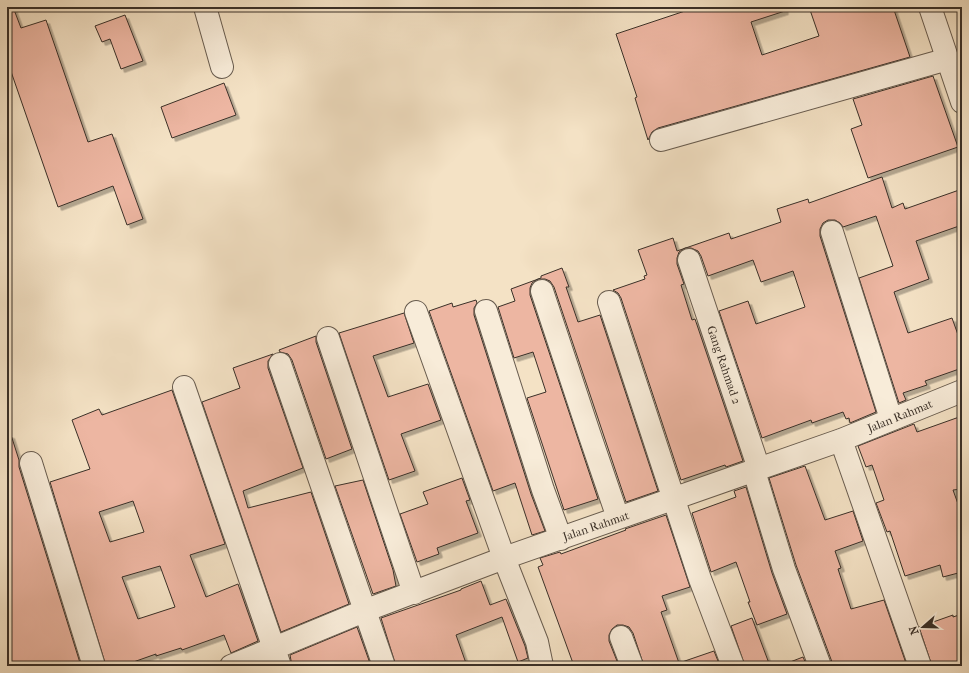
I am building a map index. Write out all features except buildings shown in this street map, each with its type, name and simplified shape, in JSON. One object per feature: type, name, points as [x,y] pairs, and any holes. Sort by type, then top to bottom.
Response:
[{"type":"street","points":[[205,7],[222,67]]},
{"type":"street","points":[[930,7],[962,102]]},
{"type":"street","points":[[661,140],[948,59]]},
{"type":"street","points":[[832,232],[891,420]]},
{"type":"street","name":"Gang Rahmad 2","points":[[689,260],[756,470],[784,569],[820,666]]},
{"type":"street","points":[[542,291],[618,518]]},
{"type":"street","points":[[609,302],[700,579],[733,666]]},
{"type":"street","points":[[486,311],[542,490],[560,539]]},
{"type":"street","points":[[416,312],[504,558],[537,642],[542,666]]},
{"type":"street","points":[[328,338],[414,592]]},
{"type":"street","points":[[280,364],[384,666]]},
{"type":"street","points":[[184,386],[277,657]]},
{"type":"street","name":"Jalan Rahmat","points":[[231,666],[277,657],[364,611],[504,558],[841,440],[962,391]]},
{"type":"street","points":[[841,440],[920,666]]},
{"type":"street","points":[[31,463],[94,666]]},
{"type":"street","points":[[621,637],[632,666]]}]
